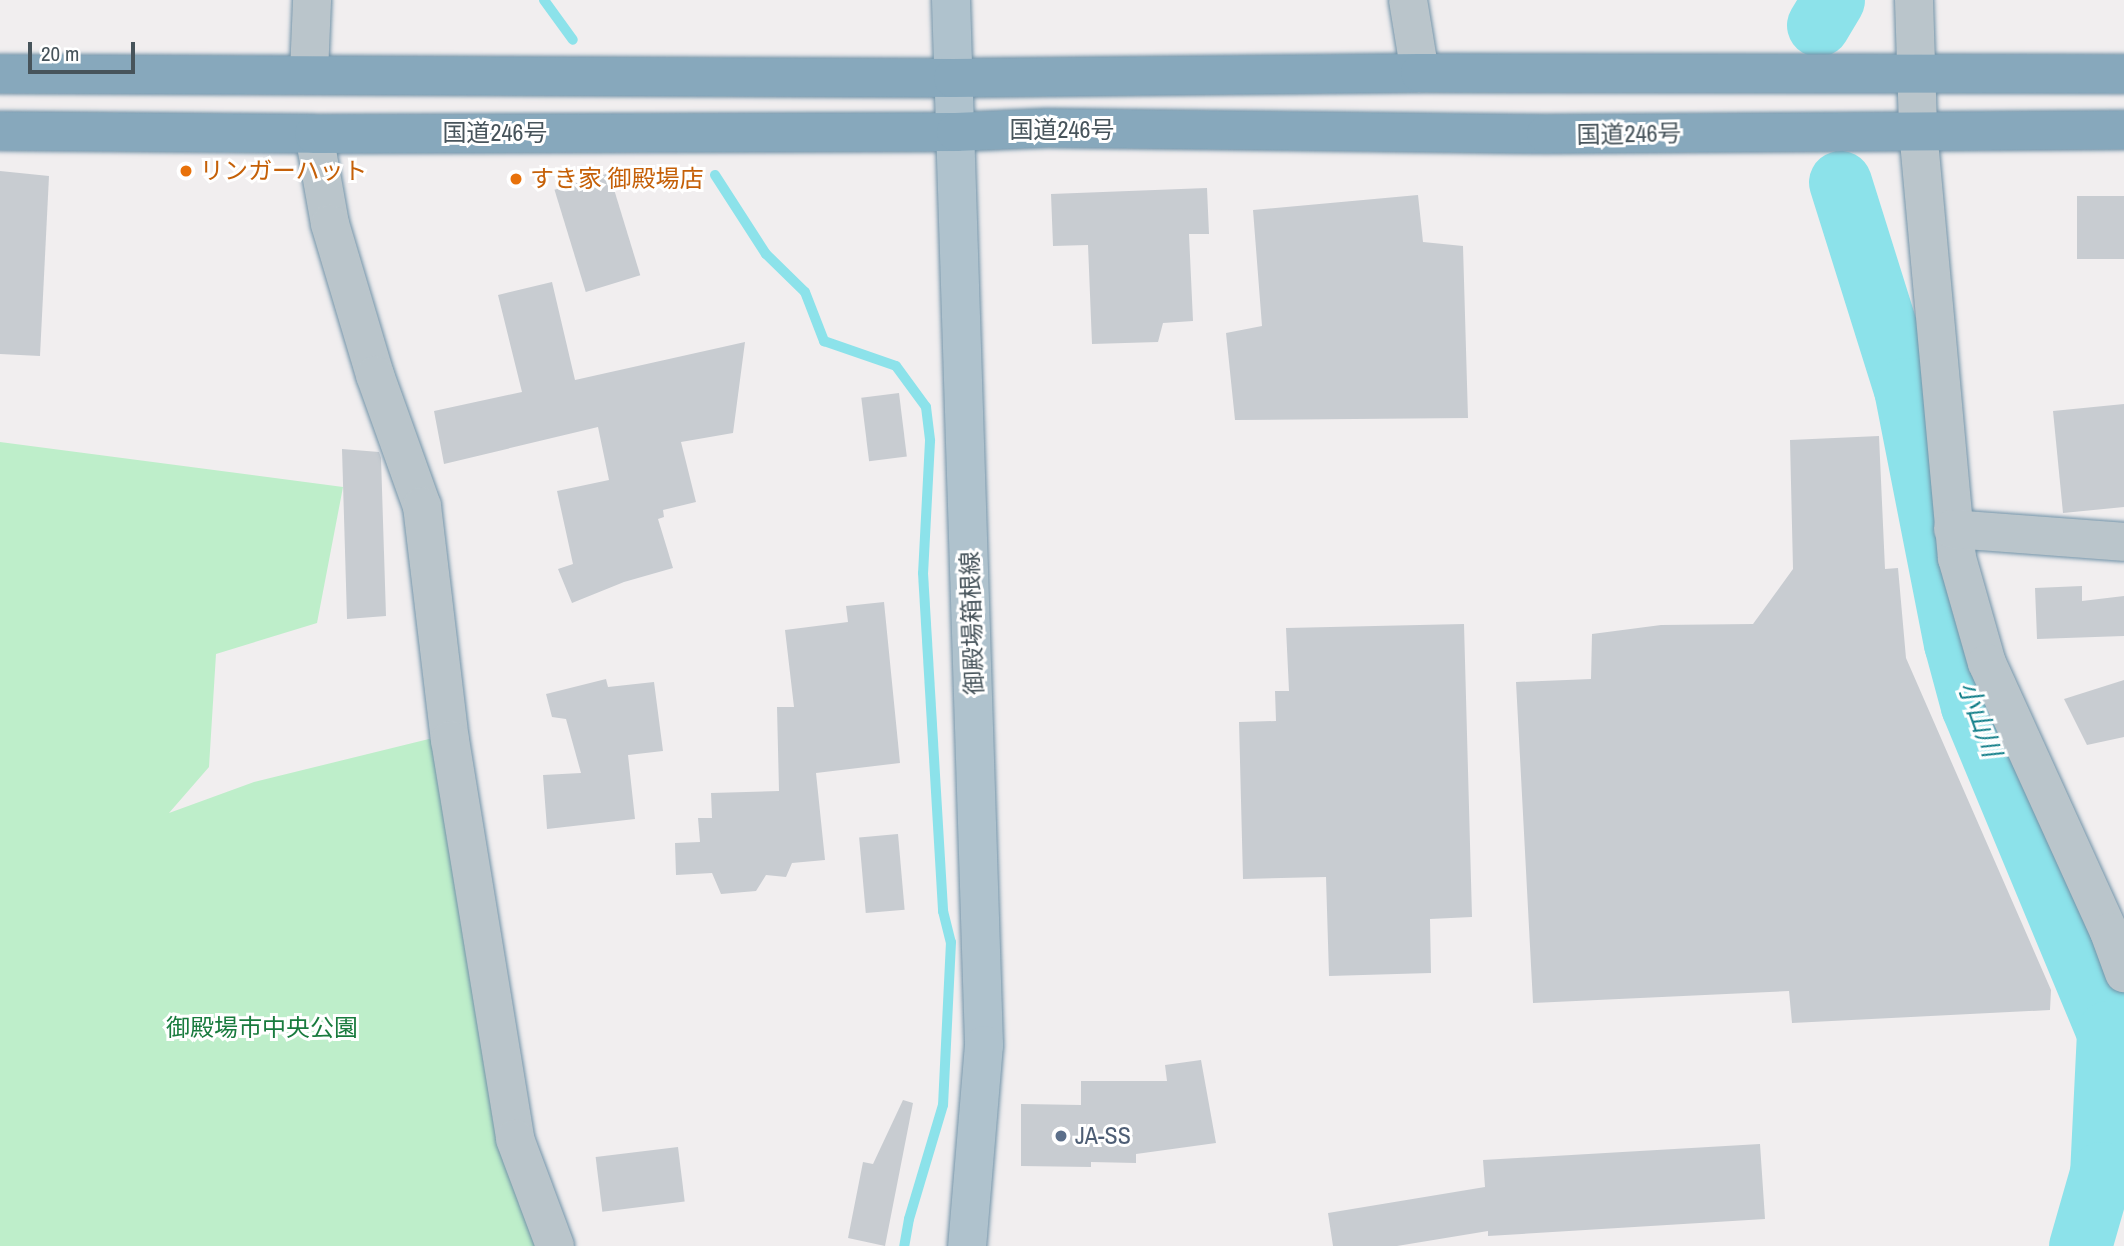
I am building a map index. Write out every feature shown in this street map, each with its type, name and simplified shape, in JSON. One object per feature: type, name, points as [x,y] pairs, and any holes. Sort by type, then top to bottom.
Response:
[{"type":"highway","points":[[0,74],[309,73],[953,78],[1420,73],[2124,74]]},
{"type":"highway","name":"国道246号","points":[[0,131],[314,134],[956,132],[1048,128],[1546,135],[2124,130]]},
{"type":"main road","name":"御殿場箱根線","points":[[951,0],[984,1045],[967,1246]]},
{"type":"street","points":[[309,73],[312,0]]},
{"type":"street","points":[[1408,0],[1420,73]]},
{"type":"street","points":[[1914,0],[1918,130],[1957,558],[1987,663],[2109,932],[2124,973]]},
{"type":"street","points":[[314,134],[330,224],[375,375],[422,506],[450,740],[515,1139],[555,1246]]},
{"type":"street","points":[[1953,529],[2124,542]]},
{"type":"green space","name":"御殿場市中央公園","points":[[0,442],[343,487],[317,623],[216,654],[209,767],[169,813],[254,782],[437,737],[535,1246],[0,1246]]},
{"type":"building","points":[[0,171],[49,176],[40,356],[0,354]]},
{"type":"building","points":[[609,173],[640,275],[586,292],[554,190]]},
{"type":"building","points":[[1207,188],[1209,234],[1189,234],[1193,321],[1163,323],[1158,342],[1092,344],[1088,245],[1053,246],[1051,194]]},
{"type":"building","points":[[1418,195],[1423,242],[1463,246],[1468,418],[1235,420],[1226,333],[1262,326],[1253,210]]},
{"type":"building","points":[[2077,196],[2124,196],[2124,259],[2077,259]]},
{"type":"building","points":[[552,282],[575,380],[745,342],[733,433],[681,442],[696,502],[663,510],[664,517],[658,519],[673,568],[624,582],[572,603],[558,569],[573,564],[557,491],[609,480],[598,427],[444,464],[434,411],[522,392],[498,295]]},
{"type":"building","points":[[899,393],[907,457],[869,461],[861,398]]},
{"type":"building","points":[[2124,404],[2124,507],[2063,513],[2053,411]]},
{"type":"building","points":[[1879,436],[1885,569],[1898,568],[1906,658],[2051,990],[2050,1010],[1792,1023],[1789,991],[1533,1003],[1516,682],[1591,679],[1592,634],[1661,625],[1753,624],[1793,569],[1790,440]]},
{"type":"building","points":[[342,449],[379,452],[381,458],[386,616],[347,619]]},
{"type":"building","points":[[2082,586],[2082,601],[2124,596],[2124,636],[2037,639],[2035,588]]},
{"type":"building","points":[[884,602],[900,763],[816,773],[825,860],[792,863],[786,877],[766,875],[756,891],[721,894],[712,873],[676,875],[675,843],[700,842],[698,818],[712,818],[711,793],[779,791],[777,707],[794,707],[785,630],[848,622],[846,606]]},
{"type":"building","points":[[1464,624],[1472,917],[1430,919],[1431,973],[1329,976],[1326,877],[1243,879],[1239,722],[1276,721],[1275,691],[1289,691],[1286,628]]},
{"type":"building","points":[[606,679],[608,687],[654,682],[663,751],[628,755],[635,819],[547,829],[543,775],[581,773],[566,719],[552,717],[546,694]]},
{"type":"building","points":[[2124,680],[2124,737],[2087,745],[2064,699]]},
{"type":"building","points":[[898,834],[905,910],[866,913],[859,837]]},
{"type":"building","points":[[1201,1060],[1216,1143],[1136,1154],[1136,1163],[1091,1162],[1091,1167],[1021,1166],[1021,1104],[1081,1105],[1081,1081],[1167,1081],[1165,1065]]},
{"type":"building","points":[[903,1100],[913,1103],[885,1246],[848,1238],[863,1162],[873,1164]]},
{"type":"building","points":[[1760,1144],[1765,1219],[1488,1236],[1488,1231],[1397,1246],[1333,1246],[1328,1213],[1485,1187],[1483,1160]]},
{"type":"building","points":[[678,1147],[685,1202],[602,1212],[596,1157]]},
{"type":"waterway","points":[[544,0],[573,40]]},
{"type":"waterway","name":"小山川","points":[[1818,25],[1833,0]]},
{"type":"waterway","points":[[715,175],[766,254],[805,292],[824,341],[896,366],[926,407],[930,441],[923,573],[943,911],[951,942],[943,1105],[909,1219],[904,1246]]},
{"type":"waterway","name":"小山川","points":[[1840,182],[1905,389],[1955,643],[1972,706],[2108,1032],[2101,1173],[2080,1246]]},
{"type":"waterway","points":[[2108,1032],[2124,1017]]},
{"type":"place","name":"リンガーハット","points":[[186,171]]},
{"type":"place","name":"すき家 御殿場店","points":[[516,179]]},
{"type":"place","name":"JA-SS","points":[[1061,1136]]}]
